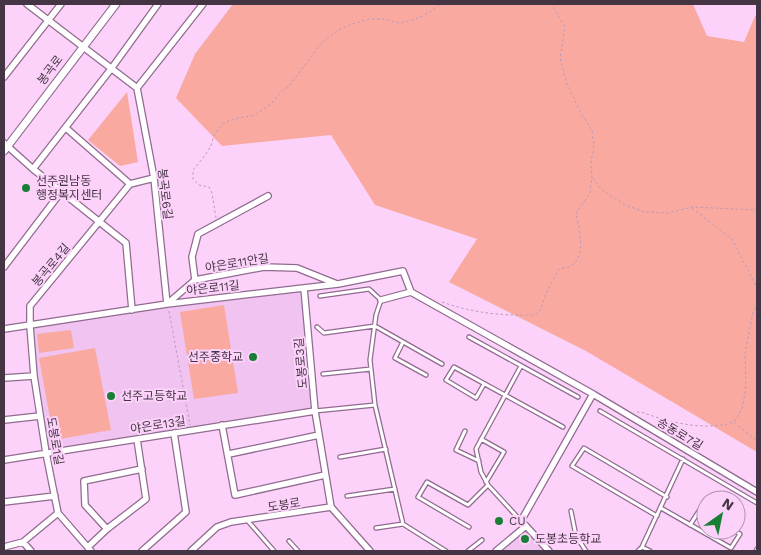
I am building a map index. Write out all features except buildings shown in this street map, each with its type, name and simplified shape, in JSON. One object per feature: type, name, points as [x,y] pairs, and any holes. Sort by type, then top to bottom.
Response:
[{"type":"street","points":[[27,4],[136,88],[204,4]]},
{"type":"street","points":[[4,77],[61,4]]},
{"type":"street","name":"봉곡로","points":[[5,147],[116,4]]},
{"type":"street","points":[[33,169],[111,69],[158,4]]},
{"type":"street","name":"봉곡로6길","points":[[136,88],[154,178],[167,304]]},
{"type":"street","points":[[66,128],[130,184],[154,178]]},
{"type":"street","points":[[5,147],[126,243],[132,310]]},
{"type":"street","name":"봉곡로4길","points":[[30,326],[30,306],[130,184]]},
{"type":"street","points":[[4,267],[62,192]]},
{"type":"street","name":"야은로11안길","points":[[195,280],[192,257],[198,234],[268,196]]},
{"type":"street","name":"야은로11안길","points":[[167,304],[195,280],[264,266],[297,268],[338,284]]},
{"type":"street","name":"야은로11길","points":[[4,329],[167,304],[338,284],[402,271],[411,292]]},
{"type":"street","name":"도봉로3길","points":[[304,288],[315,411],[331,507]]},
{"type":"street","points":[[381,300],[411,292]]},
{"type":"street","name":"송동로7길","points":[[411,292],[593,394],[757,492]]},
{"type":"street","name":"도봉로1길","points":[[30,326],[34,376],[58,513]]},
{"type":"street","points":[[4,378],[34,376]]},
{"type":"street","points":[[549,551],[521,521],[593,394]]},
{"type":"street","name":"야은로13길","points":[[4,460],[315,411]]},
{"type":"street","points":[[4,420],[40,416]]},
{"type":"street","points":[[222,425],[235,495],[325,475]]},
{"type":"street","points":[[142,551],[186,512],[174,433]]},
{"type":"street","points":[[228,454],[319,436]]},
{"type":"street","points":[[4,548],[22,542],[58,513],[90,549],[107,529],[146,499],[137,439]]},
{"type":"street","points":[[107,529],[84,504],[84,481],[142,469]]},
{"type":"street","points":[[4,502],[55,496]]},
{"type":"street","points":[[331,507],[370,551]]},
{"type":"street","name":"도봉로","points":[[191,551],[217,527],[231,522],[331,507]]},
{"type":"street","points":[[496,551],[526,526]]},
{"type":"street","points":[[22,542],[31,551]]},
{"type":"lane","points":[[320,296],[368,289],[381,300],[370,360],[375,405],[403,524]]},
{"type":"lane","points":[[317,328],[324,333],[375,326],[442,364]]},
{"type":"lane","points":[[470,337],[578,397]]},
{"type":"lane","points":[[403,342],[395,358],[426,374]]},
{"type":"lane","points":[[521,521],[487,484],[481,472],[476,449],[522,366]]},
{"type":"lane","points":[[484,384],[476,398],[446,380],[454,367],[563,427]]},
{"type":"lane","points":[[323,374],[371,369]]},
{"type":"lane","points":[[315,411],[375,405]]},
{"type":"lane","points":[[600,411],[757,503]]},
{"type":"lane","points":[[465,431],[456,450],[479,461]]},
{"type":"lane","points":[[469,527],[418,496],[427,482],[468,504],[487,484],[504,452],[481,439]]},
{"type":"lane","points":[[657,516],[572,466],[584,448],[667,497]]},
{"type":"lane","points":[[340,457],[386,449]]},
{"type":"lane","points":[[638,551],[642,547],[667,497],[683,459]]},
{"type":"lane","points":[[347,496],[395,488]]},
{"type":"lane","points":[[661,508],[696,528]]},
{"type":"lane","points":[[571,511],[576,536],[586,551]]},
{"type":"lane","points":[[690,525],[696,516]]},
{"type":"lane","points":[[247,520],[274,551]]},
{"type":"lane","points":[[376,528],[403,524],[446,551]]},
{"type":"lane","points":[[468,551],[482,540]]},
{"type":"lane","points":[[717,540],[731,548],[736,540]]},
{"type":"lane","points":[[289,541],[298,551]]},
{"type":"lane","points":[[642,547],[650,551]]},
{"type":"path","points":[[217,224],[212,193],[209,187],[200,185],[193,179],[193,170],[211,146],[214,135],[222,124],[234,119],[255,115],[272,103],[289,86],[322,42],[337,31],[370,19],[383,19],[399,23],[413,20],[440,4]]},
{"type":"path","points":[[439,300],[479,312],[511,316],[535,315],[541,308],[546,292],[559,269],[571,266],[579,255],[581,240],[576,213],[590,193],[591,161],[594,147],[592,130],[582,115],[567,84],[560,58],[565,27],[551,4]]},
{"type":"path","points":[[592,176],[601,189],[626,205],[645,212],[668,213],[692,207],[757,210]]},
{"type":"path","points":[[692,207],[732,239],[757,288]]},
{"type":"path","points":[[167,304],[191,430]]},
{"type":"path","points":[[627,414],[640,412],[665,420],[699,425],[722,425],[734,422],[742,409],[746,386],[745,353],[753,312],[757,306]]},
{"type":"path","points":[[734,422],[757,441]]},
{"type":"shaded area","points":[[233,4],[693,4],[707,36],[744,42],[755,16],[757,16],[757,452],[586,351],[449,282],[477,239],[375,205],[331,135],[222,146],[176,98],[195,54]]},
{"type":"shaded area","points":[[127,92],[138,162],[120,166],[88,140]]},
{"type":"shaded area","points":[[304,288],[315,411],[46,453],[30,326],[132,310]]},
{"type":"shaded area","points":[[224,305],[238,393],[194,399],[180,312]]},
{"type":"shaded area","points":[[71,330],[74,348],[39,353],[37,334]]},
{"type":"shaded area","points":[[95,348],[111,430],[54,440],[39,358]]},
{"type":"shaded area","name":"도봉초등학교","points":[[526,526],[549,551],[496,551]]},
{"type":"place","name":"선주원남동 행정복지센터","points":[[26,188]]},
{"type":"place","name":"선주중학교","points":[[253,357]]},
{"type":"place","name":"선주고등학교","points":[[111,396]]},
{"type":"place","name":"CU","points":[[499,521]]},
{"type":"place","name":"도봉초등학교","points":[[525,539]]}]
